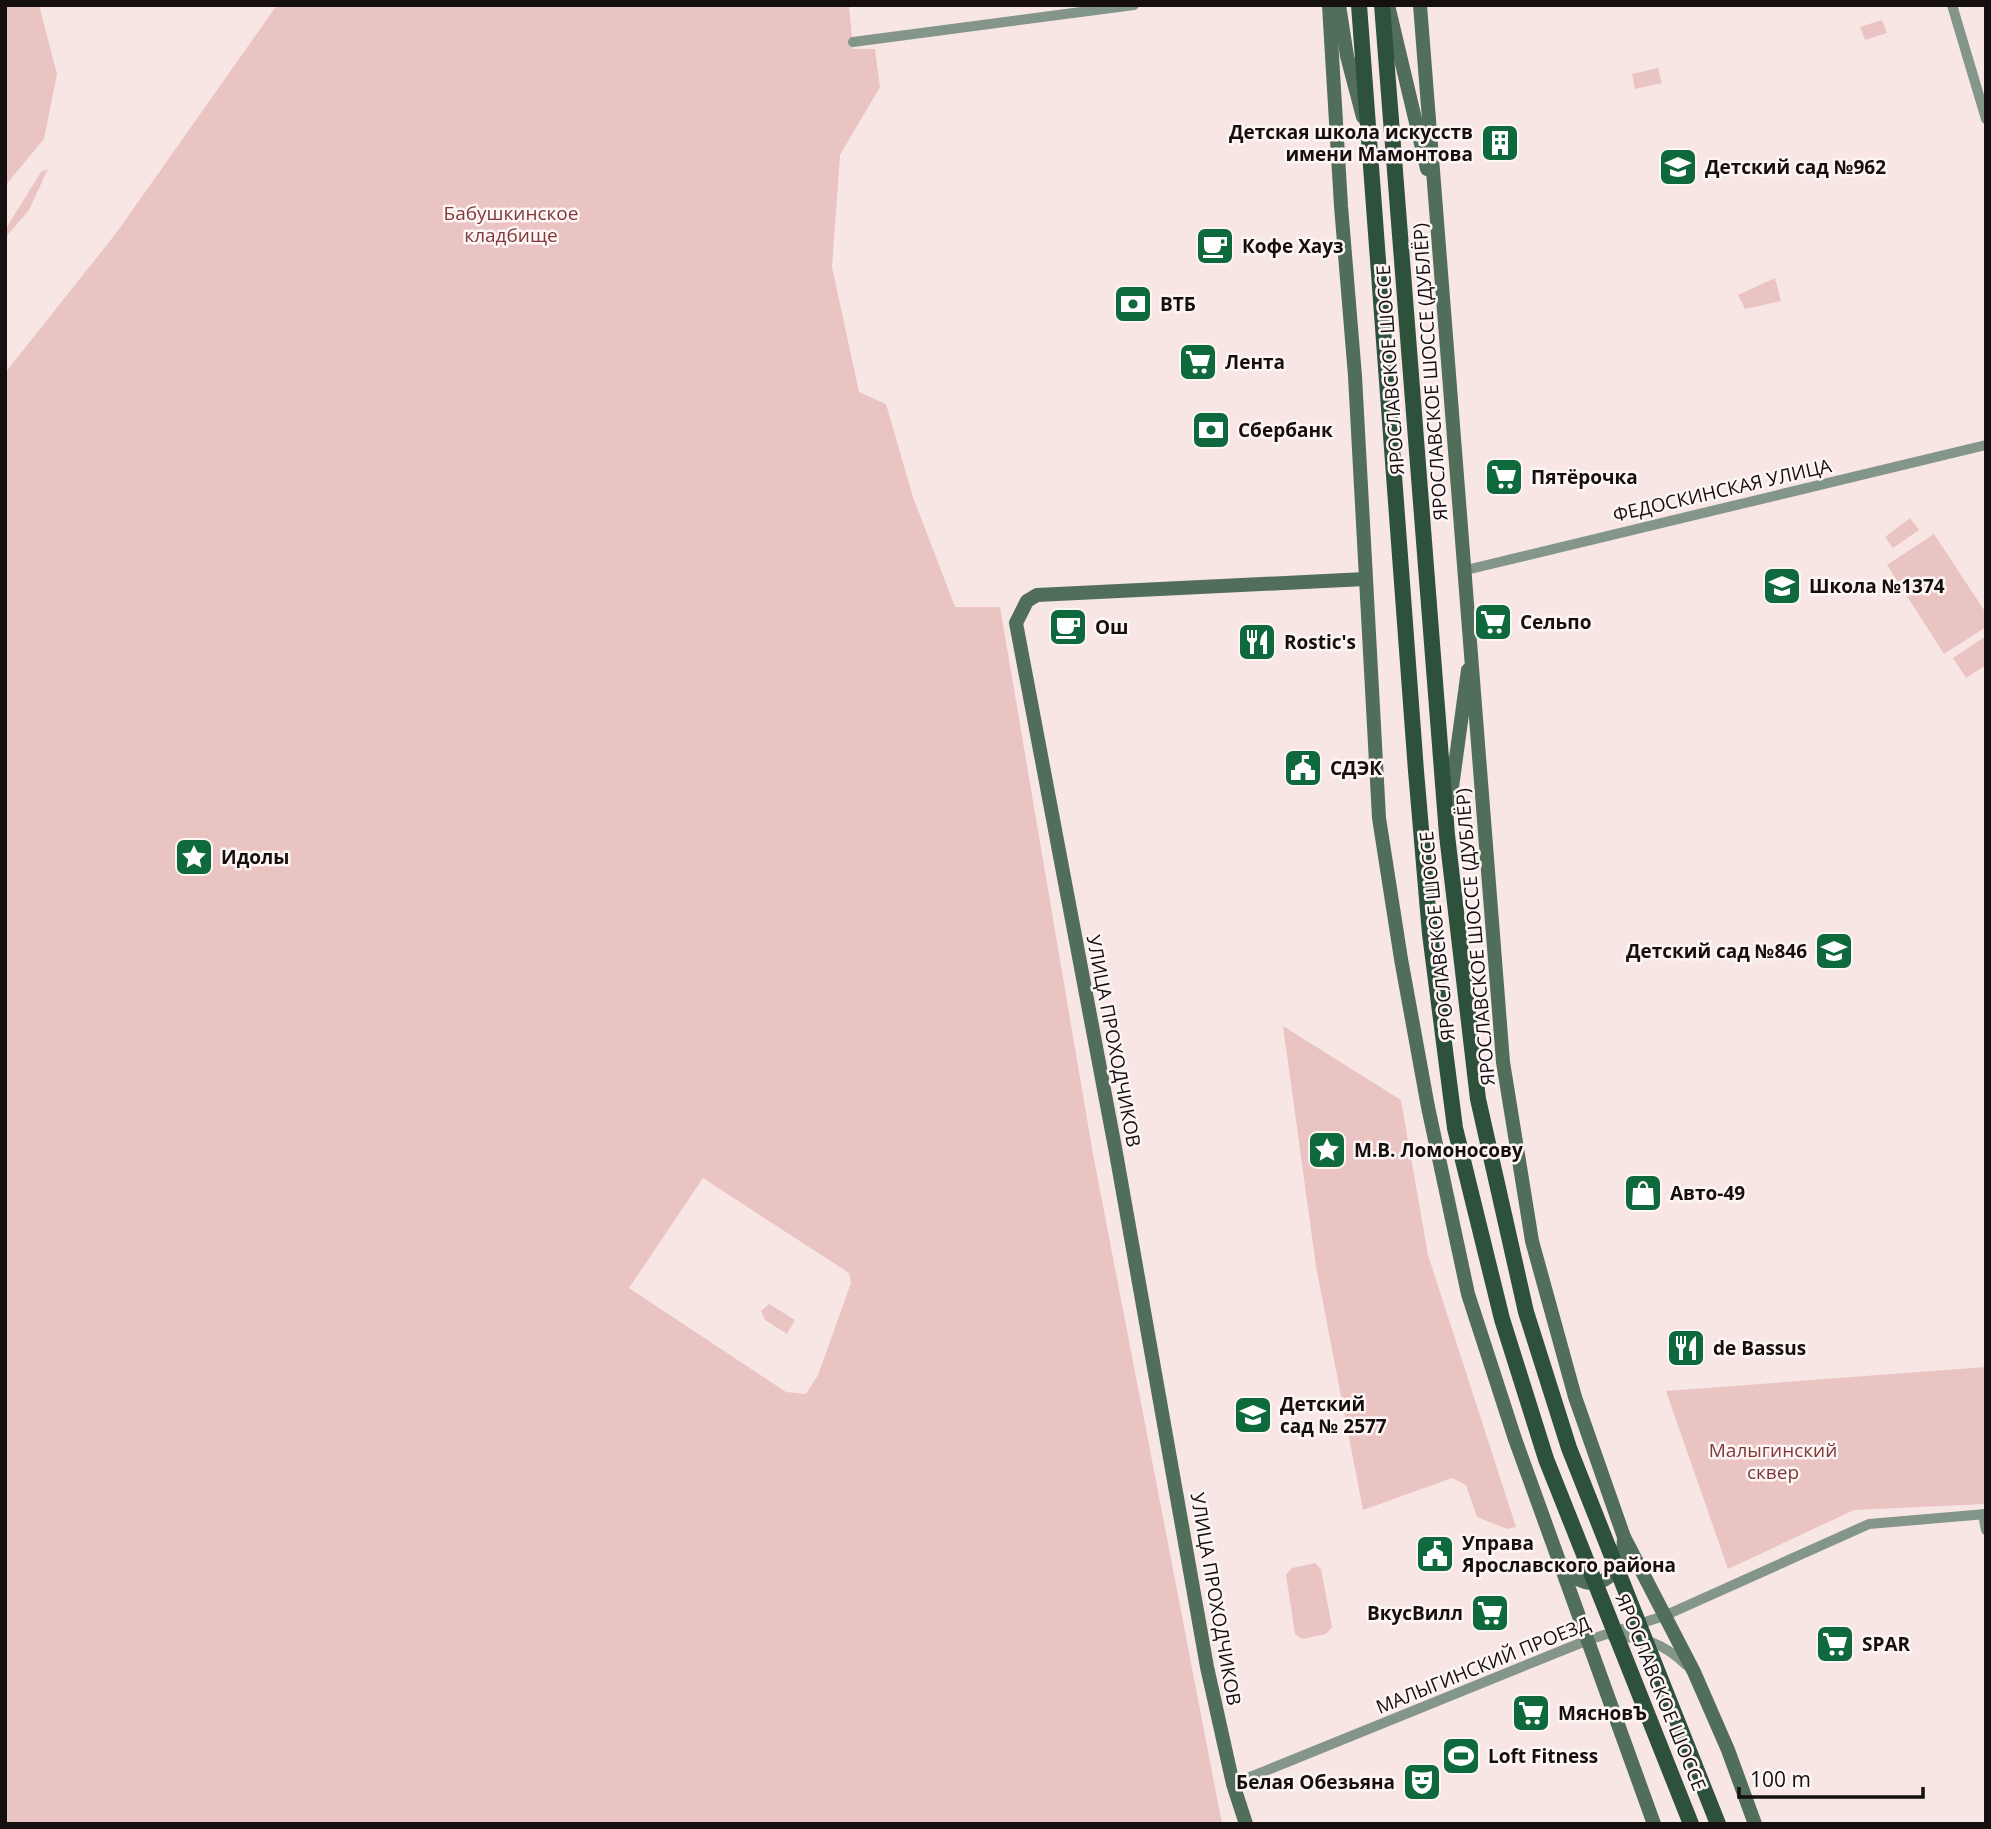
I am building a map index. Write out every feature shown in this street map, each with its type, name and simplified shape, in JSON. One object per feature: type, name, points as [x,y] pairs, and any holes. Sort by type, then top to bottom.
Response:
[{"type":"main road","name":"ЯРОСЛАВСКОЕ ШОССЕ","points":[[1359,5],[1430,934],[1455,1128],[1484,1253],[1546,1459],[1691,1824]]},
{"type":"main road","name":"ЯРОСЛАВСКОЕ ШОССЕ","points":[[1382,5],[1447,835],[1474,1074],[1525,1312],[1569,1448],[1718,1824]]},
{"type":"street","points":[[853,42],[921,36],[943,29],[1134,5]]},
{"type":"street","points":[[1329,5],[1355,376],[1380,818],[1428,1107],[1468,1294],[1558,1563],[1654,1824]]},
{"type":"street","points":[[1339,5],[1347,56],[1370,143]]},
{"type":"street","points":[[1388,5],[1436,201]]},
{"type":"street","name":"ЯРОСЛАВСКОЕ ШОССЕ (ДУБЛЁР)","points":[[1420,5],[1503,1062],[1532,1241],[1575,1397],[1624,1537],[1694,1672],[1755,1824]]},
{"type":"street","points":[[1952,5],[1986,119]]},
{"type":"street","name":"ФЕДОСКИНСКАЯ УЛИЦА","points":[[1466,569],[1986,445]]},
{"type":"street","name":"УЛИЦА ПРОХОДЧИКОВ","points":[[1246,1824],[1233,1784],[1207,1667],[1116,1153],[1016,623],[1027,601],[1037,595],[1365,579]]},
{"type":"street","points":[[1447,835],[1454,753],[1471,649]]},
{"type":"street","points":[[1985,1514],[1986,1530]]},
{"type":"street","name":"МАЛЫГИНСКИЙ ПРОЕЗД","points":[[1233,1784],[1588,1640],[1664,1616],[1869,1524],[1985,1514]]},
{"type":"street","points":[[1558,1563],[1579,1580],[1604,1581],[1614,1574],[1620,1562],[1624,1537]]},
{"type":"street","points":[[1605,1635],[1640,1637],[1653,1642],[1668,1649],[1694,1672]]},
{"type":"green space","points":[[5,5],[39,5],[57,74],[44,139],[5,186]]},
{"type":"green space","name":"Бабушкинское кладбище","points":[[277,5],[849,5],[853,49],[875,49],[880,87],[840,155],[832,267],[859,392],[886,404],[913,497],[955,607],[1000,607],[1093,1154],[1222,1824],[5,1824],[5,373],[117,232]],"holes":[[[703,1178],[849,1273],[851,1283],[818,1375],[806,1394],[786,1392],[629,1288]]]},
{"type":"green space","points":[[1882,20],[1887,33],[1865,40],[1860,27]]},
{"type":"green space","points":[[1658,68],[1662,83],[1635,89],[1632,74]]},
{"type":"green space","points":[[48,169],[29,210],[5,238],[5,230],[41,172]]},
{"type":"green space","points":[[1775,278],[1781,301],[1745,309],[1738,295]]},
{"type":"green space","points":[[1910,518],[1919,530],[1893,548],[1885,537]]},
{"type":"green space","points":[[1934,534],[1986,613],[1986,627],[1944,654],[1887,565]]},
{"type":"green space","points":[[1986,636],[1986,665],[1966,678],[1953,658]]},
{"type":"green space","points":[[1283,1026],[1401,1100],[1428,1255],[1516,1527],[1507,1529],[1477,1517],[1466,1485],[1452,1478],[1363,1510],[1316,1266]]},
{"type":"green space","points":[[769,1304],[795,1320],[787,1334],[765,1320],[761,1311]]},
{"type":"green space","name":"Малыгинский сквер","points":[[1986,1367],[1986,1504],[1854,1510],[1728,1569],[1666,1391]]},
{"type":"green space","points":[[1315,1563],[1321,1569],[1332,1627],[1326,1634],[1302,1639],[1295,1634],[1286,1575],[1292,1568]]},
{"type":"place","name":"Детская школа искусств имени Мамонтова","points":[[1500,143]]},
{"type":"place","name":"Детский сад №962","points":[[1678,167]]},
{"type":"place","name":"Кофе Хауз","points":[[1215,246]]},
{"type":"place","name":"ВТБ","points":[[1133,304]]},
{"type":"place","name":"Лента","points":[[1198,362]]},
{"type":"place","name":"Сбербанк","points":[[1211,430]]},
{"type":"place","name":"Пятёрочка","points":[[1504,477]]},
{"type":"place","name":"Школа №1374","points":[[1782,586]]},
{"type":"place","name":"Сельпо","points":[[1493,622]]},
{"type":"place","name":"Ош","points":[[1068,627]]},
{"type":"place","name":"Rostic's","points":[[1257,642]]},
{"type":"place","name":"СДЭК","points":[[1303,768]]},
{"type":"place","name":"Идолы","points":[[194,857]]},
{"type":"place","name":"Детский сад №846","points":[[1834,951]]},
{"type":"place","name":"М.В. Ломоносову","points":[[1327,1150]]},
{"type":"place","name":"Авто-49","points":[[1643,1193]]},
{"type":"place","name":"de Bassus","points":[[1686,1348]]},
{"type":"place","name":"Детский сад № 2577","points":[[1253,1415]]},
{"type":"place","name":"Управа Ярославского района","points":[[1435,1554]]},
{"type":"place","name":"ВкусВилл","points":[[1490,1613]]},
{"type":"place","name":"SPAR","points":[[1835,1644]]},
{"type":"place","name":"МясновЪ","points":[[1531,1713]]},
{"type":"place","name":"Loft Fitness","points":[[1461,1756]]},
{"type":"place","name":"Белая Обезьяна","points":[[1422,1782]]}]
